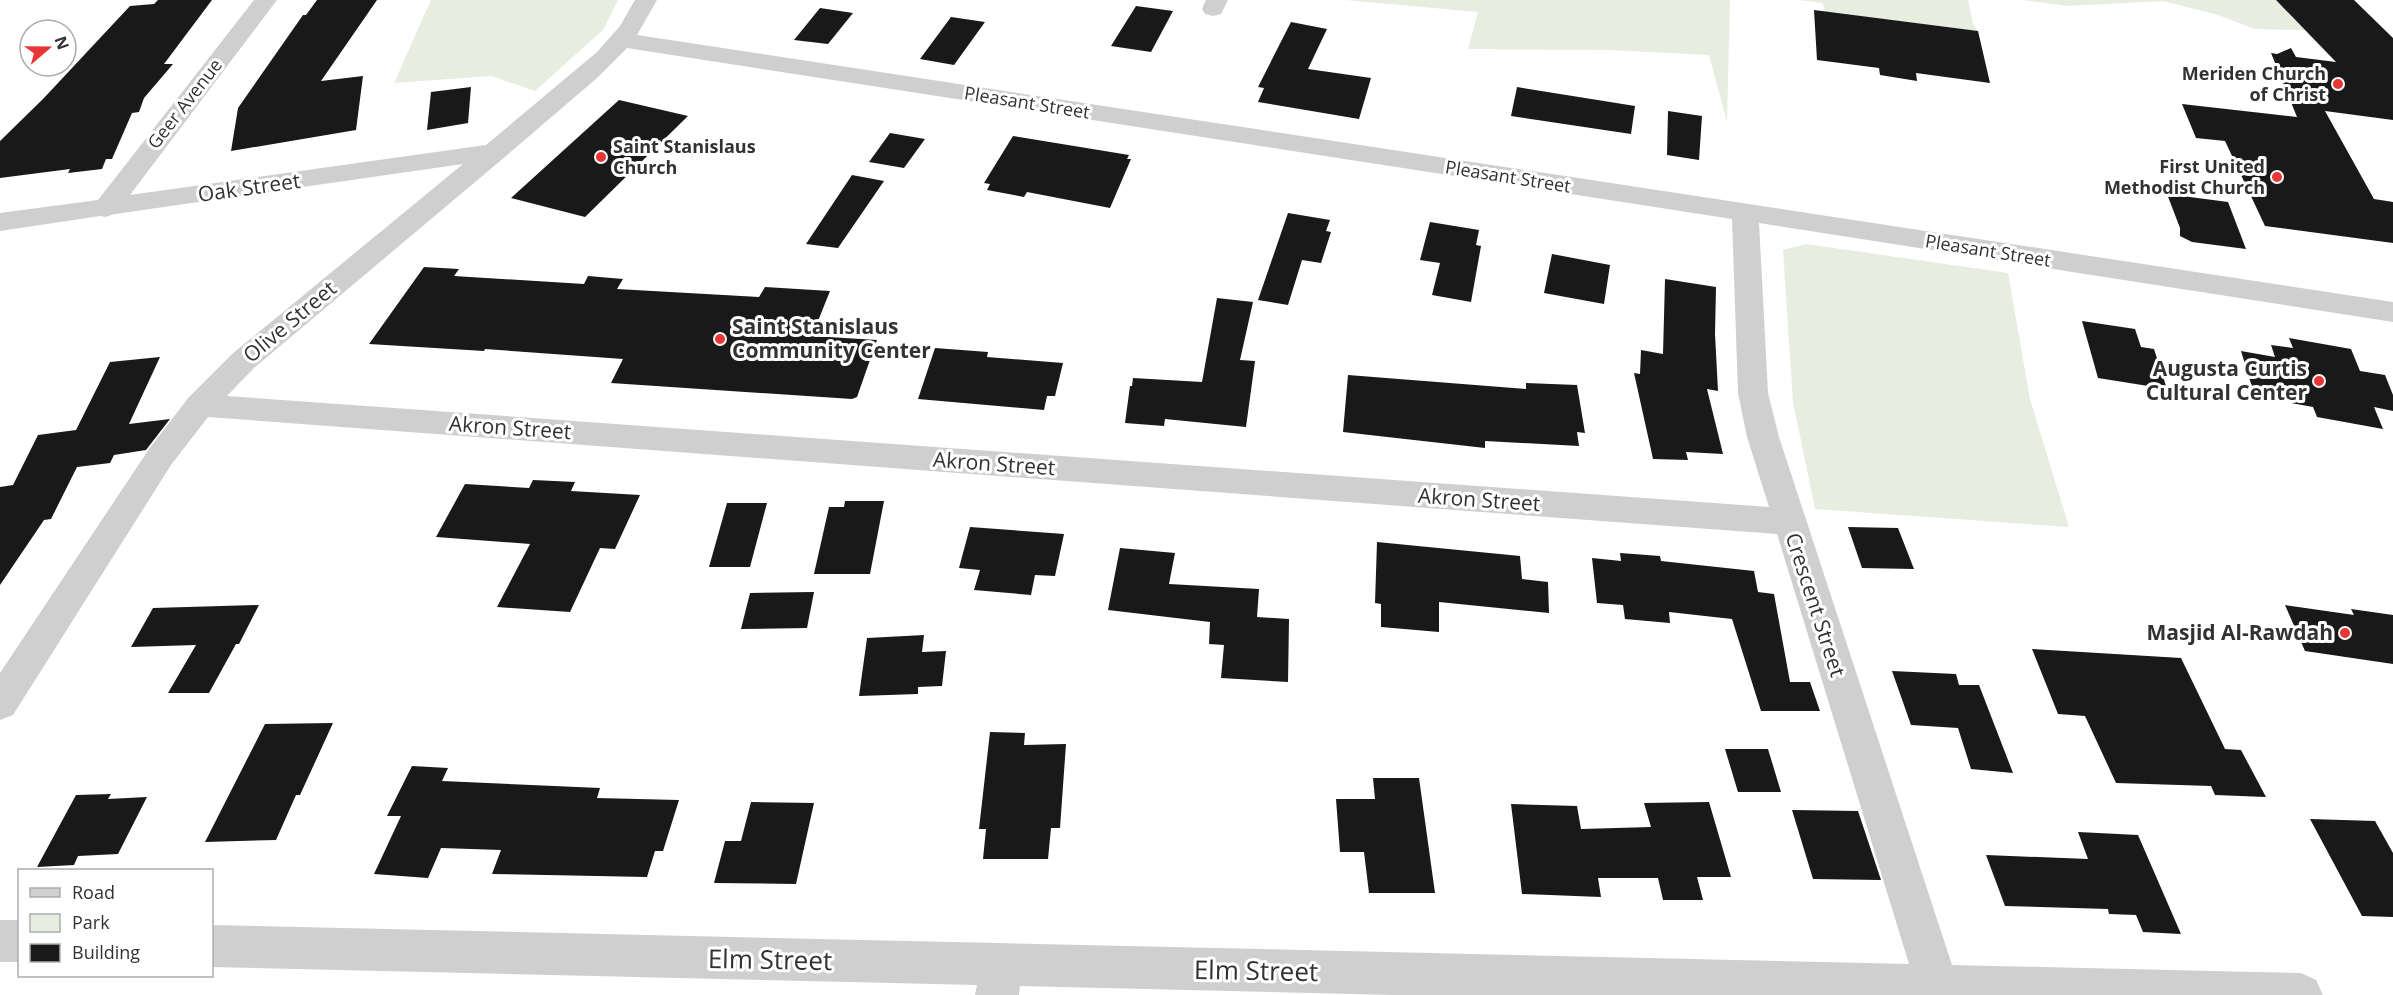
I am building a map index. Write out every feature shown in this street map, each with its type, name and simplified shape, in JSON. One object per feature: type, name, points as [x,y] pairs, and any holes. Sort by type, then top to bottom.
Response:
[{"type":"street","name":"Geer Avenue","points":[[105,209],[266,0]]},
{"type":"street","name":"Olive Street","points":[[0,705],[160,457],[200,405],[243,360],[588,74],[623,40],[638,18],[646,0]]},
{"type":"street","name":"Pleasant Street","points":[[623,40],[2393,312]]},
{"type":"street","name":"Oak Street","points":[[0,222],[105,209],[497,151]]},
{"type":"street","name":"Crescent Street","points":[[1745,214],[1753,393],[1763,437],[1937,986]]},
{"type":"street","name":"Akron Street","points":[[200,405],[1789,522]]},
{"type":"street","points":[[0,941],[18,941]]},
{"type":"street","name":"Elm Street","points":[[213,946],[999,980],[1937,986],[2301,995]]},
{"type":"green space","points":[[431,0],[618,0],[603,30],[535,91],[491,76],[394,83]]},
{"type":"green space","points":[[1345,0],[1730,0],[1727,122],[1709,55],[1611,50],[1468,49],[1478,12]]},
{"type":"green space","points":[[1799,0],[1968,0],[1973,24],[1978,31],[1825,12],[1823,3]]},
{"type":"green space","points":[[2022,0],[2276,0],[2280,5],[2288,5],[2329,31],[2255,29],[2218,15],[2163,1],[2067,6]]},
{"type":"green space","points":[[1806,244],[2008,273],[2030,399],[2069,527],[1815,509],[1793,402],[1783,250]]},
{"type":"building","points":[[158,0],[212,0],[164,64],[173,64],[144,98],[139,112],[132,113],[112,159],[106,159],[102,169],[68,173],[70,169],[0,178],[0,141],[63,78],[78,78],[78,62],[130,6],[154,4]]},
{"type":"building","points":[[317,0],[377,0],[321,81],[363,76],[356,130],[231,151],[238,108],[303,15],[306,15]]},
{"type":"building","points":[[2276,0],[2354,0],[2393,38],[2393,120],[2325,111],[2374,199],[2393,202],[2393,243],[2265,226],[2225,141],[2196,138],[2182,104],[2297,117],[2271,53],[2277,54],[2291,48],[2296,57],[2336,62]]},
{"type":"building","points":[[1136,6],[1173,11],[1151,52],[1111,46]]},
{"type":"building","points":[[820,8],[853,13],[828,44],[794,40]]},
{"type":"building","points":[[1814,10],[1978,31],[1990,83],[1916,73],[1917,81],[1880,75],[1879,68],[1817,60]]},
{"type":"building","points":[[951,17],[985,22],[954,65],[920,59]]},
{"type":"building","points":[[1291,22],[1327,29],[1308,69],[1371,78],[1359,119],[1258,102],[1264,88],[1258,87]]},
{"type":"building","points":[[471,87],[468,123],[427,130],[431,92]]},
{"type":"building","points":[[1517,87],[1635,106],[1631,134],[1511,116]]},
{"type":"building","name":"Saint Stanislaus Church","points":[[619,100],[688,116],[585,217],[511,198]]},
{"type":"building","points":[[1668,111],[1702,116],[1699,160],[1667,155]]},
{"type":"building","points":[[890,133],[925,139],[904,168],[869,162]]},
{"type":"building","points":[[1013,136],[1129,155],[1127,159],[1131,159],[1110,208],[1027,192],[1024,197],[987,190],[990,184],[984,183]]},
{"type":"building","points":[[852,175],[884,181],[838,248],[806,244]]},
{"type":"building","points":[[2167,194],[2228,202],[2246,249],[2192,242],[2180,236],[2180,228]]},
{"type":"building","points":[[1288,213],[1330,220],[1326,231],[1331,232],[1321,263],[1302,260],[1288,305],[1258,300]]},
{"type":"building","points":[[1430,222],[1479,230],[1476,245],[1481,246],[1471,302],[1432,295],[1440,263],[1420,260]]},
{"type":"building","points":[[1552,254],[1610,265],[1604,304],[1544,293]]},
{"type":"building","points":[[424,267],[459,269],[454,276],[584,284],[588,276],[623,279],[617,289],[759,297],[765,287],[830,291],[812,336],[877,340],[857,397],[852,399],[611,383],[623,359],[485,349],[484,351],[369,344]]},
{"type":"building","points":[[1665,279],[1716,287],[1715,334],[1718,391],[1707,389],[1723,454],[1686,452],[1688,460],[1653,459],[1634,373],[1640,374],[1641,350],[1663,354]]},
{"type":"building","points":[[1217,298],[1253,302],[1240,360],[1255,361],[1246,427],[1165,419],[1164,426],[1125,423],[1133,378],[1202,382]]},
{"type":"building","points":[[2082,321],[2135,329],[2141,347],[2154,349],[2167,389],[2098,378]]},
{"type":"building","name":"Augusta Curtis Cultural Center","points":[[2289,338],[2351,349],[2360,371],[2385,375],[2393,395],[2393,411],[2374,407],[2383,429],[2317,417],[2313,407],[2291,403],[2287,393],[2252,387],[2241,351],[2275,357],[2271,345],[2293,348]]},
{"type":"building","points":[[935,348],[988,352],[987,357],[1063,363],[1055,396],[1047,396],[1044,410],[918,399]]},
{"type":"building","points":[[160,357],[129,424],[170,419],[146,450],[114,455],[110,463],[77,467],[51,519],[44,520],[0,585],[0,487],[13,485],[38,435],[76,430],[110,362]]},
{"type":"building","points":[[1348,375],[1526,389],[1526,383],[1577,385],[1585,433],[1577,432],[1579,446],[1485,441],[1485,448],[1343,432]]},
{"type":"building","points":[[533,480],[575,482],[571,491],[640,495],[615,549],[600,548],[570,612],[497,607],[530,544],[436,537],[465,484],[529,488]]},
{"type":"building","points":[[845,501],[884,501],[870,574],[814,574],[829,507],[844,507]]},
{"type":"building","points":[[727,503],[767,503],[750,567],[709,567]]},
{"type":"building","points":[[970,527],[1064,534],[1055,576],[1035,575],[1031,595],[974,590],[980,570],[959,568]]},
{"type":"building","points":[[1848,527],[1898,528],[1914,569],[1862,568]]},
{"type":"building","points":[[1377,542],[1520,556],[1522,579],[1548,582],[1549,613],[1439,602],[1439,632],[1381,627],[1381,604],[1375,603]]},
{"type":"building","points":[[1120,548],[1175,553],[1169,584],[1259,589],[1257,617],[1289,619],[1288,682],[1221,678],[1224,645],[1209,644],[1210,622],[1108,610]]},
{"type":"building","points":[[1620,553],[1660,556],[1661,561],[1754,571],[1758,592],[1774,594],[1790,682],[1810,682],[1820,711],[1761,711],[1732,619],[1669,612],[1670,623],[1625,619],[1623,605],[1597,603],[1592,558],[1621,561]]},
{"type":"building","points":[[814,592],[807,628],[741,629],[750,593]]},
{"type":"building","points":[[259,605],[239,644],[236,644],[209,693],[168,693],[196,645],[131,647],[153,608]]},
{"type":"building","name":"Masjid Al-Rawdah","points":[[2285,605],[2354,615],[2351,609],[2393,615],[2393,664],[2305,651]]},
{"type":"building","points":[[924,635],[922,652],[946,651],[942,686],[918,687],[918,694],[859,696],[867,638]]},
{"type":"building","points":[[2032,649],[2181,658],[2225,749],[2241,750],[2266,797],[2215,795],[2211,786],[2116,783],[2085,716],[2058,714]]},
{"type":"building","points":[[1892,671],[1956,674],[1959,685],[1979,685],[2013,773],[1971,769],[1958,728],[1911,725]]},
{"type":"building","points":[[333,723],[300,795],[296,795],[276,840],[205,842],[265,724]]},
{"type":"building","points":[[990,732],[1025,733],[1024,745],[1066,744],[1060,828],[1051,828],[1048,859],[983,859],[986,829],[979,829]]},
{"type":"building","points":[[1725,749],[1768,749],[1781,792],[1738,792]]},
{"type":"building","points":[[412,766],[448,768],[442,781],[600,788],[597,798],[679,800],[663,851],[655,851],[647,877],[492,874],[501,850],[441,848],[428,878],[374,874],[401,816],[387,816]]},
{"type":"building","points":[[1373,778],[1419,778],[1435,893],[1369,893],[1364,852],[1340,852],[1336,799],[1375,799]]},
{"type":"building","points":[[111,794],[108,799],[147,797],[118,854],[78,856],[74,865],[37,867],[76,795]]},
{"type":"building","points":[[751,802],[814,803],[796,884],[714,883],[725,841],[741,841]]},
{"type":"building","points":[[1709,802],[1731,877],[1697,877],[1703,900],[1663,900],[1658,878],[1598,878],[1601,897],[1522,894],[1511,804],[1577,806],[1581,829],[1651,827],[1644,803]]},
{"type":"building","points":[[1792,810],[1858,811],[1881,880],[1813,879]]},
{"type":"building","points":[[2310,819],[2375,821],[2393,853],[2393,917],[2362,916]]},
{"type":"building","points":[[2078,832],[2138,835],[2181,934],[2143,932],[2136,915],[2109,914],[2108,909],[2005,906],[1986,855],[2088,859]]},
{"type":"place","name":"Meriden Church of Christ","points":[[2338,84]]},
{"type":"place","name":"Saint Stanislaus Church","points":[[601,157]]},
{"type":"place","name":"First United Methodist Church","points":[[2277,177]]},
{"type":"place","name":"Saint Stanislaus Community Center","points":[[720,339]]},
{"type":"place","name":"Augusta Curtis Cultural Center","points":[[2319,381]]},
{"type":"place","name":"Masjid Al-Rawdah","points":[[2345,633]]}]
